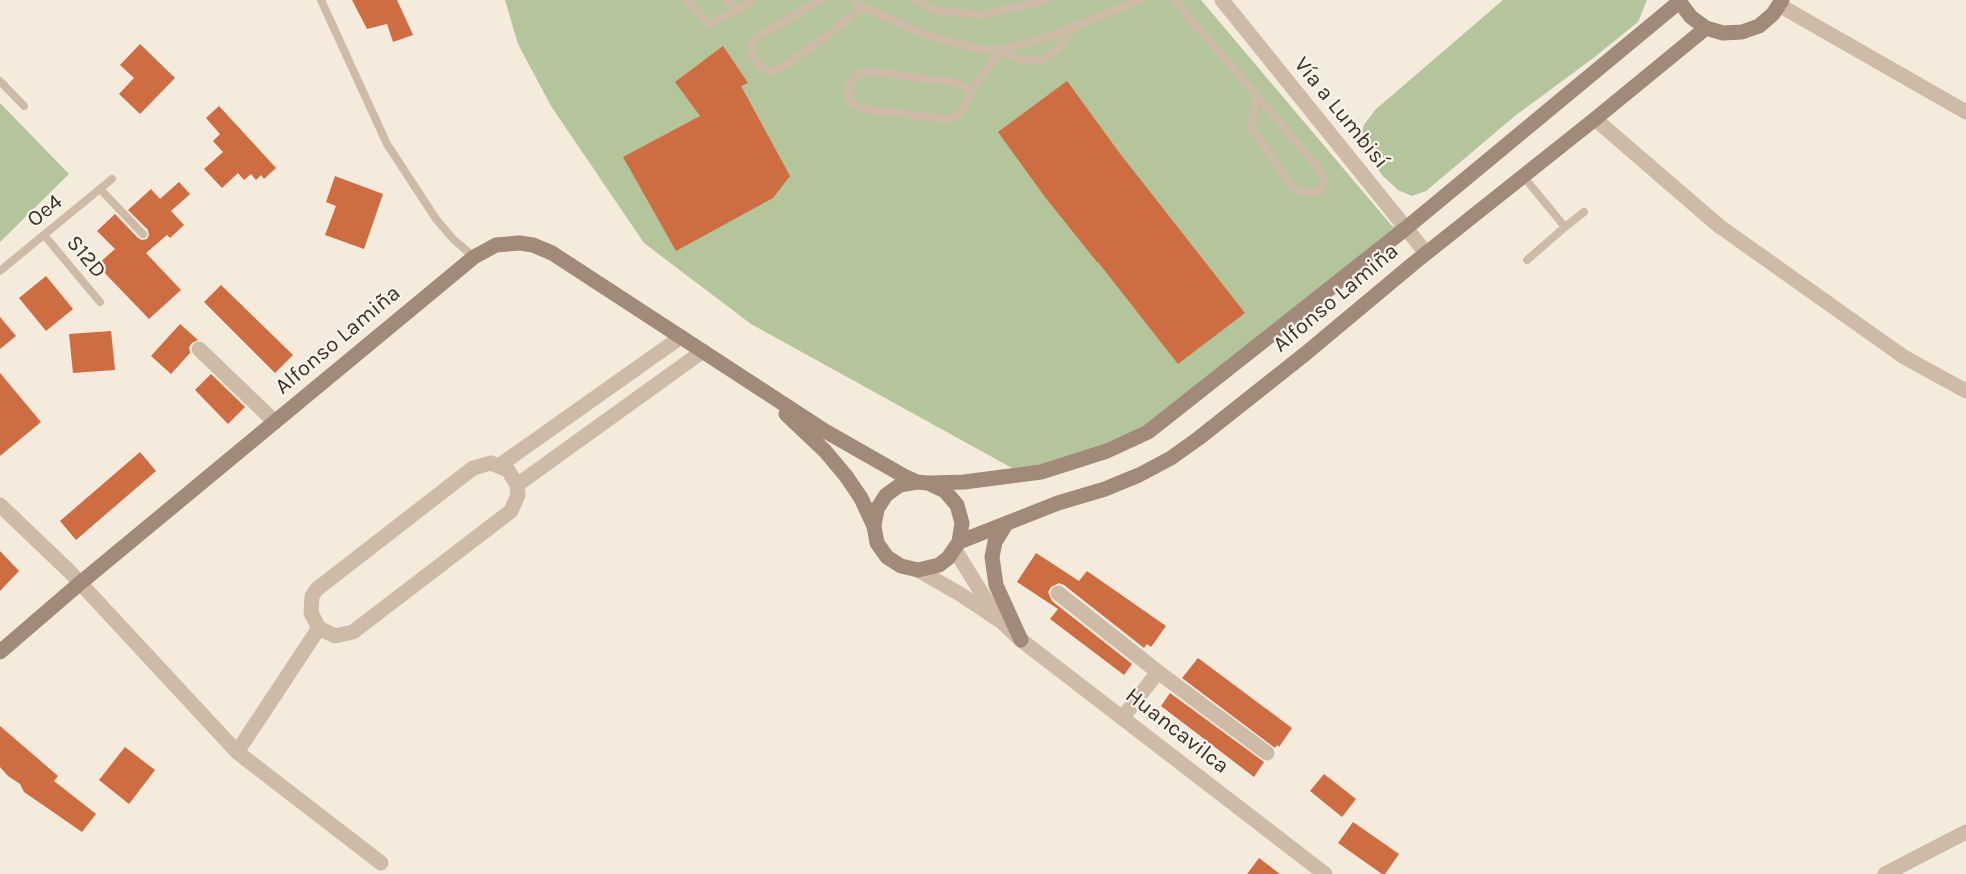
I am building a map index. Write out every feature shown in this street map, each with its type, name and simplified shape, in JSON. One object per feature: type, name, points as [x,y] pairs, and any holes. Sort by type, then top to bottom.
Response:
[{"type":"street","name":"Vía a Lumbisí","points":[[1222,0],[1426,253]]},
{"type":"street","name":"Alfonso Lamiña","points":[[0,652],[474,257],[496,245],[519,243],[533,245],[552,253],[825,431],[922,482],[964,482],[1041,472],[1107,451],[1148,432],[1405,229],[1679,1]]},
{"type":"street","points":[[1679,1],[1691,17],[1706,28],[1724,33],[1742,32],[1759,26],[1773,14],[1780,2],[1966,112]]},
{"type":"street","name":"Alfonso Lamiña","points":[[957,546],[1058,503],[1138,476],[1171,458],[1200,438],[1706,28]]},
{"type":"street","points":[[1595,119],[1719,226],[1904,357],[1966,391]]},
{"type":"street","points":[[500,465],[681,337]]},
{"type":"street","points":[[199,349],[275,422]]},
{"type":"street","points":[[517,485],[703,351]]},
{"type":"street","name":"Alfonso Lamiña","points":[[735,372],[793,419],[825,451],[861,498],[874,526]]},
{"type":"street","points":[[491,463],[500,465],[508,470],[517,485],[518,495],[510,511],[353,632],[335,636],[319,628],[311,613],[310,604],[316,589],[473,468],[491,463]]},
{"type":"street","points":[[922,482],[945,491],[957,505],[962,523],[957,546],[939,565],[918,570],[901,566],[887,557],[877,543],[874,526],[877,509],[886,495],[900,485],[922,482]]},
{"type":"street","points":[[0,505],[69,572],[237,752],[381,863]]},
{"type":"street","points":[[1006,524],[995,542],[992,557],[996,585],[1021,640]]},
{"type":"street","name":"Huancavilca","points":[[957,546],[982,595],[1002,622],[1021,640],[1325,874]]},
{"type":"street","name":"Huancavilca","points":[[918,570],[1002,622]]},
{"type":"street","points":[[1058,593],[1158,672],[1267,753]]},
{"type":"street","points":[[237,752],[319,628]]},
{"type":"street","points":[[1122,718],[1158,672]]},
{"type":"street","points":[[1885,874],[1966,832]]},
{"type":"lane","points":[[321,0],[387,144],[436,219],[453,239],[474,257]]},
{"type":"lane","points":[[686,0],[710,25],[754,0]]},
{"type":"lane","points":[[727,0],[737,10]]},
{"type":"lane","points":[[821,0],[757,38],[750,45],[752,56],[761,67],[773,72],[782,68],[839,27],[862,7]]},
{"type":"lane","points":[[855,0],[862,7],[928,36],[985,50],[1003,49],[1052,36],[1140,0]]},
{"type":"lane","points":[[915,0],[933,10],[982,15],[1047,0]]},
{"type":"lane","points":[[1174,0],[1257,96],[1320,170],[1324,182],[1319,192],[1305,193],[1296,189],[1251,128],[1257,96]]},
{"type":"lane","points":[[1003,49],[1014,57],[1024,60],[1042,60],[1059,49],[1072,28]]},
{"type":"lane","points":[[972,90],[956,83],[876,72],[864,72],[858,75],[851,81],[849,89],[850,101],[858,107],[945,119],[955,118],[962,111],[972,90],[1003,49]]},
{"type":"lane","points":[[0,81],[24,106]]},
{"type":"lane","points":[[1523,176],[1565,227]]},
{"type":"lane","name":"Oe4","points":[[0,271],[112,179]]},
{"type":"lane","points":[[100,189],[143,234]]},
{"type":"lane","points":[[1527,260],[1584,212]]},
{"type":"lane","name":"S12D","points":[[44,235],[100,302]]},
{"type":"green space","points":[[505,0],[1201,0],[1392,226],[1405,229],[1148,432],[1073,463],[1012,468],[751,324],[644,243],[551,106],[518,44]]},
{"type":"green space","points":[[1503,0],[1647,0],[1638,22],[1516,115],[1426,191],[1412,196],[1398,190],[1383,176],[1358,143],[1364,125],[1375,110]]},
{"type":"green space","points":[[0,103],[69,174],[0,242]]},
{"type":"building","points":[[352,0],[397,0],[413,35],[393,42],[387,24],[367,29]]},
{"type":"building","points":[[140,44],[175,78],[140,114],[119,94],[134,78],[120,65]]},
{"type":"building","points":[[723,46],[748,83],[741,86],[790,176],[773,198],[676,251],[623,157],[700,116],[675,82]]},
{"type":"building","points":[[1067,81],[1118,151],[1245,313],[1178,364],[1045,197],[998,132]]},
{"type":"building","points":[[219,106],[276,168],[264,179],[261,175],[256,180],[251,174],[244,180],[238,173],[222,188],[204,169],[223,152],[213,141],[220,134],[206,118]]},
{"type":"building","points":[[335,176],[383,194],[364,249],[325,235],[336,206],[326,202]]},
{"type":"building","points":[[179,182],[190,194],[171,211],[184,225],[170,238],[167,235],[146,253],[181,290],[149,319],[97,265],[115,249],[97,231],[115,214],[138,238],[147,239],[148,230],[128,210],[151,189],[160,199]]},
{"type":"building","points":[[46,276],[73,309],[46,331],[19,298]]},
{"type":"building","points":[[221,285],[293,355],[275,373],[204,302]]},
{"type":"building","points":[[0,317],[16,336],[0,349]]},
{"type":"building","points":[[180,324],[198,340],[192,343],[189,347],[190,353],[171,374],[151,356]]},
{"type":"building","points":[[111,331],[115,370],[73,373],[69,334]]},
{"type":"building","points":[[0,373],[41,422],[0,456]]},
{"type":"building","points":[[211,374],[245,407],[228,424],[195,390]]},
{"type":"building","points":[[140,452],[156,471],[76,540],[60,521]]},
{"type":"building","points":[[0,551],[19,571],[0,591]]},
{"type":"building","points":[[1036,553],[1079,581],[1087,571],[1166,626],[1151,647],[1147,644],[1144,648],[1064,585],[1059,583],[1051,587],[1048,592],[1052,601],[1132,664],[1124,675],[1050,619],[1058,609],[1017,582]]},
{"type":"building","points":[[1198,658],[1292,728],[1279,747],[1277,745],[1275,748],[1182,678]]},
{"type":"building","points":[[1170,693],[1264,762],[1254,777],[1161,706]]},
{"type":"building","points":[[0,726],[58,776],[54,781],[96,814],[82,832],[24,792],[20,784],[0,767]]},
{"type":"building","points":[[125,747],[155,770],[129,804],[99,780]]},
{"type":"building","points":[[1324,774],[1356,799],[1342,817],[1310,791]]},
{"type":"building","points":[[1353,822],[1399,854],[1385,874],[1338,843]]},
{"type":"building","points":[[1259,858],[1280,874],[1247,874]]}]
